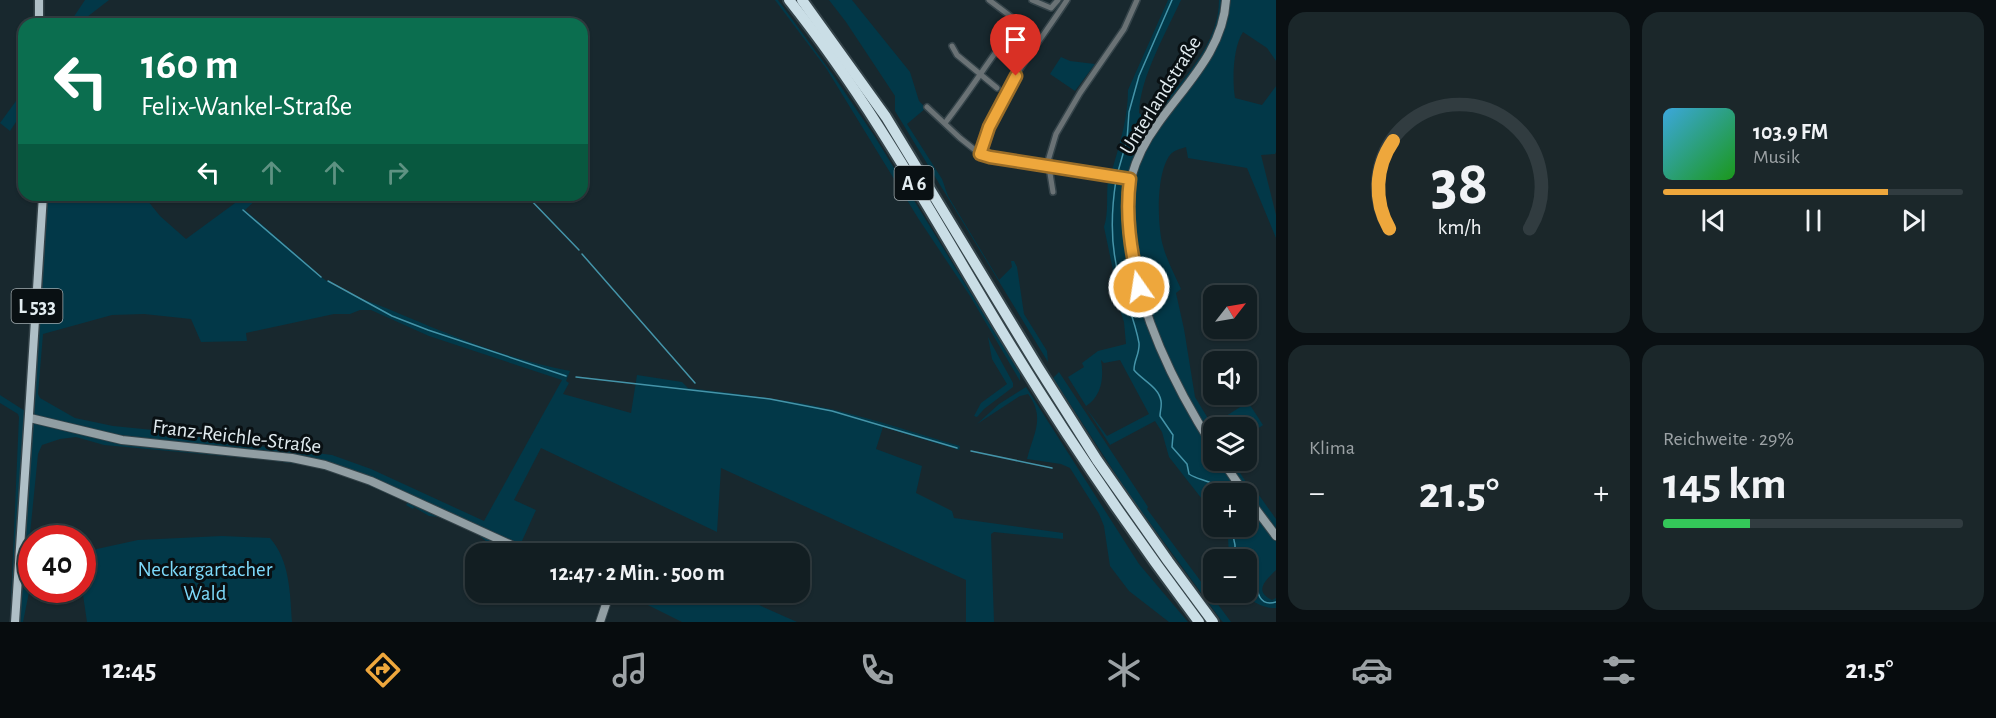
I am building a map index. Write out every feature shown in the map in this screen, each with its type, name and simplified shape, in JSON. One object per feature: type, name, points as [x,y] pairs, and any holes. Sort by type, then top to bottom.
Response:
[{"type":"highway","name":"A 6","points":[[789,0],[839,68],[888,141],[1033,370]]},
{"type":"highway","name":"A 6","points":[[802,0],[848,61],[892,126],[1111,500],[1199,622]]},
{"type":"highway","name":"A 6","points":[[1042,385],[1213,622]]},
{"type":"main road","points":[[39,0],[39,18]]},
{"type":"main road","name":"L 533","points":[[15,622],[43,201]]},
{"type":"street","points":[[989,0],[1034,34]]},
{"type":"street","points":[[1032,0],[1051,8],[1058,0]]},
{"type":"street","points":[[980,154],[989,127],[1009,88],[1067,0]]},
{"type":"street","points":[[1053,192],[1049,154],[1056,134],[1084,87],[1124,29],[1137,0]]},
{"type":"street","name":"Unterlandstraße","points":[[1203,428],[1179,387],[1148,315],[1139,287],[1129,236],[1127,179],[1145,143],[1201,68],[1223,22],[1226,0]]},
{"type":"street","points":[[945,123],[1018,22]]},
{"type":"street","points":[[952,46],[957,55],[997,88]]},
{"type":"street","points":[[927,107],[980,154],[1127,179]]},
{"type":"street","name":"Franz-Reichle-Straße","points":[[30,418],[122,440],[292,458],[326,465],[371,481],[507,543]]},
{"type":"street","points":[[1257,510],[1276,536]]},
{"type":"street","points":[[600,622],[606,603]]},
{"type":"green space","points":[[85,0],[109,0],[86,18],[73,18]]},
{"type":"green space","points":[[775,0],[778,0],[833,75],[875,137],[1020,373],[1020,381],[970,296],[918,218],[826,68]]},
{"type":"green space","points":[[829,0],[852,0],[910,72],[919,101],[926,108],[907,124],[942,179],[948,196],[999,280],[1012,267],[1011,261],[1014,261],[1017,267],[1024,314],[1047,351],[1048,362],[895,111],[895,96]]},
{"type":"green space","points":[[1168,0],[1181,0],[1155,55],[1140,99],[1139,113],[1150,121],[1188,74],[1210,39],[1218,14],[1219,0],[1223,0],[1228,13],[1231,0],[1276,0],[1276,61],[1267,48],[1243,32],[1235,55],[1234,82],[1235,98],[1262,105],[1276,86],[1276,152],[1261,155],[1276,215],[1276,238],[1247,168],[1188,158],[1186,147],[1170,155],[1165,163],[1160,186],[1161,237],[1169,263],[1181,289],[1176,293],[1195,397],[1207,417],[1203,417],[1203,471],[1239,471],[1247,483],[1203,483],[1203,500],[1169,457],[1162,432],[1155,421],[1110,445],[1086,408],[1107,436],[1149,414],[1120,360],[1104,363],[1101,360],[1101,386],[1096,397],[1086,406],[1068,377],[1084,367],[1082,363],[1098,351],[1126,344],[1124,322],[1109,278],[1114,275],[1104,227],[1108,180],[1121,182],[1122,175],[1111,174],[1125,122],[1128,90]]},
{"type":"green space","points":[[1061,57],[1070,61],[1095,64],[1075,91],[1050,74]]},
{"type":"green space","points":[[18,98],[18,119],[10,131],[0,123]]},
{"type":"green space","points":[[39,201],[148,201],[160,216],[186,239],[238,201],[255,201],[245,210],[328,282],[357,297],[476,344],[523,360],[570,371],[566,381],[569,383],[563,394],[631,413],[637,375],[682,382],[688,388],[762,397],[851,414],[960,446],[959,450],[883,427],[876,449],[922,466],[916,493],[952,511],[954,518],[1063,533],[1063,539],[994,532],[991,534],[994,622],[966,622],[966,580],[721,468],[717,532],[541,448],[514,500],[536,510],[522,541],[526,543],[494,543],[487,542],[476,533],[438,517],[429,516],[414,507],[413,509],[406,505],[408,502],[354,479],[312,466],[104,445],[76,437],[42,445],[38,454],[31,525],[18,525],[18,603],[27,603],[23,622],[10,622],[19,417],[18,414],[0,403],[0,395],[25,411]],"holes":[[[371,310],[429,336],[562,380],[484,521],[371,469],[332,455],[226,442],[173,432],[113,426],[75,418],[40,398],[38,394],[43,334],[112,315],[144,314],[191,319],[201,342],[247,341],[246,333],[334,314]]]},
{"type":"green space","points":[[988,337],[1013,387],[977,417],[974,416],[981,403],[1007,384],[992,359]]},
{"type":"green space","points":[[1059,372],[1148,507],[1147,509],[1203,584],[1203,595],[1128,493],[1053,378]]},
{"type":"green space","points":[[1026,387],[1139,564],[1188,622],[1169,622],[1129,591],[1110,566],[1104,526],[1070,468],[1061,464],[1027,459],[1037,419],[1028,394],[1020,396],[977,424],[999,404]]},
{"type":"green space","points":[[1243,405],[1250,405],[1263,425],[1257,429],[1257,417],[1225,417]]},
{"type":"green space","points":[[1257,492],[1276,519],[1276,570],[1262,589],[1266,597],[1272,600],[1276,598],[1276,608],[1256,603],[1257,549],[1229,549],[1228,537],[1257,537]]},
{"type":"green space","name":"Neckargartacher Wald","points":[[222,536],[270,538],[277,547],[285,567],[292,622],[87,622],[84,603],[96,603],[96,549],[138,540]]},
{"type":"green space","points":[[644,603],[754,603],[797,622],[682,622]]},
{"type":"green space","points":[[1209,603],[1217,603],[1231,622],[1221,620]]},
{"type":"waterway","points":[[1117,175],[1127,140],[1129,112],[1139,76],[1172,0]]},
{"type":"waterway","points":[[1116,180],[1112,216],[1113,240],[1119,276],[1139,343],[1134,370],[1160,396],[1160,416],[1173,435],[1172,447],[1187,464],[1189,474],[1211,483]]},
{"type":"waterway","points":[[532,201],[579,250]]},
{"type":"waterway","points":[[243,210],[321,277]]},
{"type":"waterway","points":[[582,254],[695,383]]},
{"type":"waterway","points":[[328,281],[392,316],[566,376]]},
{"type":"waterway","points":[[576,377],[770,399],[832,411],[957,448]]},
{"type":"waterway","points":[[971,451],[1052,468]]},
{"type":"waterway","points":[[1233,537],[1235,549]]},
{"type":"waterway","points":[[1257,587],[1262,600],[1270,603],[1276,602]]},
{"type":"route","points":[[1016,76],[989,127],[980,154],[1130,179],[1127,211],[1129,236],[1139,287]]}]
